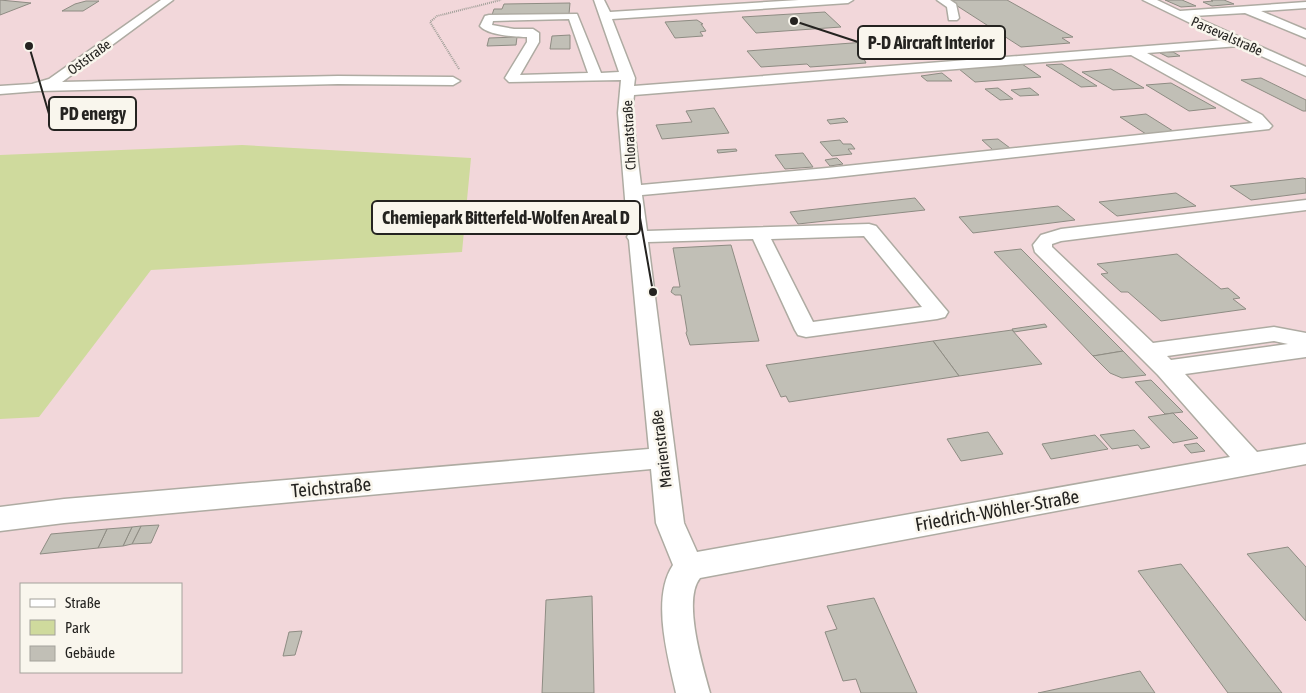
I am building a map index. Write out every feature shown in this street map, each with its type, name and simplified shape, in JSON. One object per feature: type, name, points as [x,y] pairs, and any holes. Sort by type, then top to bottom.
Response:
[{"type":"street","name":"Oststraße","points":[[0,90],[38,88],[58,80],[168,0]]},
{"type":"street","name":"Chloratstraße","points":[[599,0],[606,16],[606,22],[627,84],[625,113],[633,194]]},
{"type":"street","points":[[606,16],[848,0]]},
{"type":"street","points":[[942,0],[952,6],[953,18]]},
{"type":"street","name":"Parsevalstraße","points":[[1148,0],[1306,72]]},
{"type":"street","points":[[1178,14],[1306,5]]},
{"type":"street","points":[[1245,9],[1306,34]]},
{"type":"street","points":[[596,77],[573,16],[489,18],[487,27],[514,33],[534,33],[533,42],[514,73],[512,78],[514,79],[596,77],[627,84],[1240,42]]},
{"type":"street","points":[[633,194],[1264,126],[1251,115],[1134,50]]},
{"type":"street","points":[[38,88],[338,80],[453,81]]},
{"type":"street","name":"Marienstraße","points":[[633,194],[636,237],[670,523],[689,568]]},
{"type":"street","points":[[1252,464],[1166,368],[1042,248],[1044,240],[1061,235],[1306,205]]},
{"type":"street","points":[[636,237],[759,233],[869,230],[936,312],[806,330],[759,233]]},
{"type":"street","points":[[1148,351],[1274,334],[1306,340]]},
{"type":"street","points":[[1166,368],[1306,349]]},
{"type":"street","name":"Friedrich-Wöhler-Straße","points":[[689,568],[703,563],[1306,454]]},
{"type":"street","name":"Teichstraße","points":[[0,519],[74,510],[662,458]]},
{"type":"street","points":[[689,568],[680,580],[678,597],[681,634],[693,693]]},
{"type":"path","points":[[453,81],[461,79],[463,76],[430,22],[436,16],[501,0]]},
{"type":"shaded area","points":[[0,0],[1306,0],[1306,693],[0,693]]},
{"type":"green space","points":[[242,145],[471,158],[462,252],[151,270],[39,417],[0,419],[0,155]]},
{"type":"building","points":[[0,0],[31,3],[0,15]]},
{"type":"building","points":[[948,0],[1007,0],[1073,37],[1062,38],[1070,43],[1021,47]]},
{"type":"building","points":[[1165,0],[1182,0],[1196,6],[1181,7]]},
{"type":"building","points":[[1211,0],[1224,0],[1234,4],[1212,6],[1203,2],[1213,1]]},
{"type":"building","points":[[86,1],[99,1],[83,11],[62,11],[75,4]]},
{"type":"building","points":[[570,3],[569,14],[492,15],[494,9],[502,9],[504,4]]},
{"type":"building","points":[[825,12],[841,27],[756,33],[742,17]]},
{"type":"building","points":[[697,20],[703,24],[701,24],[706,31],[700,32],[703,36],[675,38],[665,22]]},
{"type":"building","points":[[965,31],[969,34],[975,33],[997,49],[864,59],[866,63],[810,67],[807,64],[761,67],[747,51],[944,36],[940,33]]},
{"type":"building","points":[[570,35],[570,49],[550,49],[552,36]]},
{"type":"building","points":[[517,37],[516,45],[487,46],[489,38]]},
{"type":"building","points":[[1173,52],[1180,56],[1168,57],[1160,53]]},
{"type":"building","points":[[1022,64],[1041,77],[975,82],[959,69]]},
{"type":"building","points":[[1062,64],[1097,86],[1081,87],[1046,65]]},
{"type":"building","points":[[1111,69],[1144,88],[1113,90],[1082,72]]},
{"type":"building","points":[[942,73],[952,81],[927,81],[921,76]]},
{"type":"building","points":[[1261,78],[1306,100],[1306,111],[1241,80]]},
{"type":"building","points":[[1171,83],[1216,108],[1189,111],[1146,85]]},
{"type":"building","points":[[998,88],[1013,99],[1000,100],[985,89]]},
{"type":"building","points":[[1030,88],[1039,95],[1020,96],[1011,90]]},
{"type":"building","points":[[714,108],[729,133],[662,139],[656,125],[692,122],[686,111]]},
{"type":"building","points":[[1146,114],[1173,131],[1146,134],[1120,117]]},
{"type":"building","points":[[844,118],[848,122],[830,124],[827,120]]},
{"type":"building","points":[[998,139],[1010,148],[993,150],[982,140]]},
{"type":"building","points":[[840,140],[843,144],[851,144],[855,149],[848,149],[852,154],[832,156],[820,142]]},
{"type":"building","points":[[736,149],[737,151],[718,153],[717,150]]},
{"type":"building","points":[[803,153],[813,167],[785,169],[775,155]]},
{"type":"building","points":[[837,158],[843,164],[830,166],[825,160]]},
{"type":"building","points":[[1306,179],[1306,193],[1251,200],[1230,186]]},
{"type":"building","points":[[1176,193],[1196,206],[1117,216],[1099,202]]},
{"type":"building","points":[[915,198],[925,210],[798,224],[790,212]]},
{"type":"building","points":[[1058,206],[1075,220],[973,233],[959,217]]},
{"type":"building","points":[[731,245],[759,341],[690,345],[686,333],[681,295],[675,295],[671,292],[673,287],[680,287],[673,248]]},
{"type":"building","points":[[1021,249],[1123,351],[1093,356],[994,252]]},
{"type":"building","points":[[1177,254],[1221,289],[1228,288],[1240,298],[1233,299],[1246,309],[1161,321],[1128,292],[1121,292],[1101,274],[1108,273],[1097,264]]},
{"type":"building","points":[[1045,324],[1047,327],[1014,332],[1012,329]]},
{"type":"building","points":[[1012,330],[1042,364],[959,376],[933,341]]},
{"type":"building","points":[[933,341],[959,376],[789,402],[786,396],[781,397],[766,365]]},
{"type":"building","points":[[1123,351],[1146,375],[1122,378],[1110,373],[1093,356]]},
{"type":"building","points":[[1151,380],[1183,412],[1165,414],[1135,382]]},
{"type":"building","points":[[1173,413],[1198,438],[1173,443],[1148,417]]},
{"type":"building","points":[[1134,430],[1150,447],[1141,449],[1138,445],[1112,449],[1100,435]]},
{"type":"building","points":[[988,432],[1003,454],[961,461],[947,439]]},
{"type":"building","points":[[1095,435],[1108,449],[1051,459],[1042,444]]},
{"type":"building","points":[[1197,443],[1205,451],[1191,453],[1184,445]]},
{"type":"building","points":[[159,525],[151,543],[132,544],[141,526]]},
{"type":"building","points":[[141,526],[132,544],[123,546],[132,527]]},
{"type":"building","points":[[132,527],[123,546],[98,548],[107,529]]},
{"type":"building","points":[[107,529],[98,548],[40,554],[51,534]]},
{"type":"building","points":[[1288,547],[1306,567],[1306,621],[1247,554]]},
{"type":"building","points":[[1181,564],[1282,693],[1228,693],[1138,571]]},
{"type":"building","points":[[592,596],[594,693],[542,693],[546,600]]},
{"type":"building","points":[[874,598],[917,693],[861,693],[856,679],[843,681],[825,632],[837,629],[827,606]]},
{"type":"building","points":[[302,631],[295,655],[283,656],[289,632]]},
{"type":"building","points":[[1140,671],[1155,693],[1038,693]]},
{"type":"place","name":"P-D Aircraft Interior","points":[[794,21]]},
{"type":"place","name":"PD energy","points":[[29,46]]},
{"type":"place","name":"Chemiepark Bitterfeld-Wolfen Areal D","points":[[653,292]]}]
